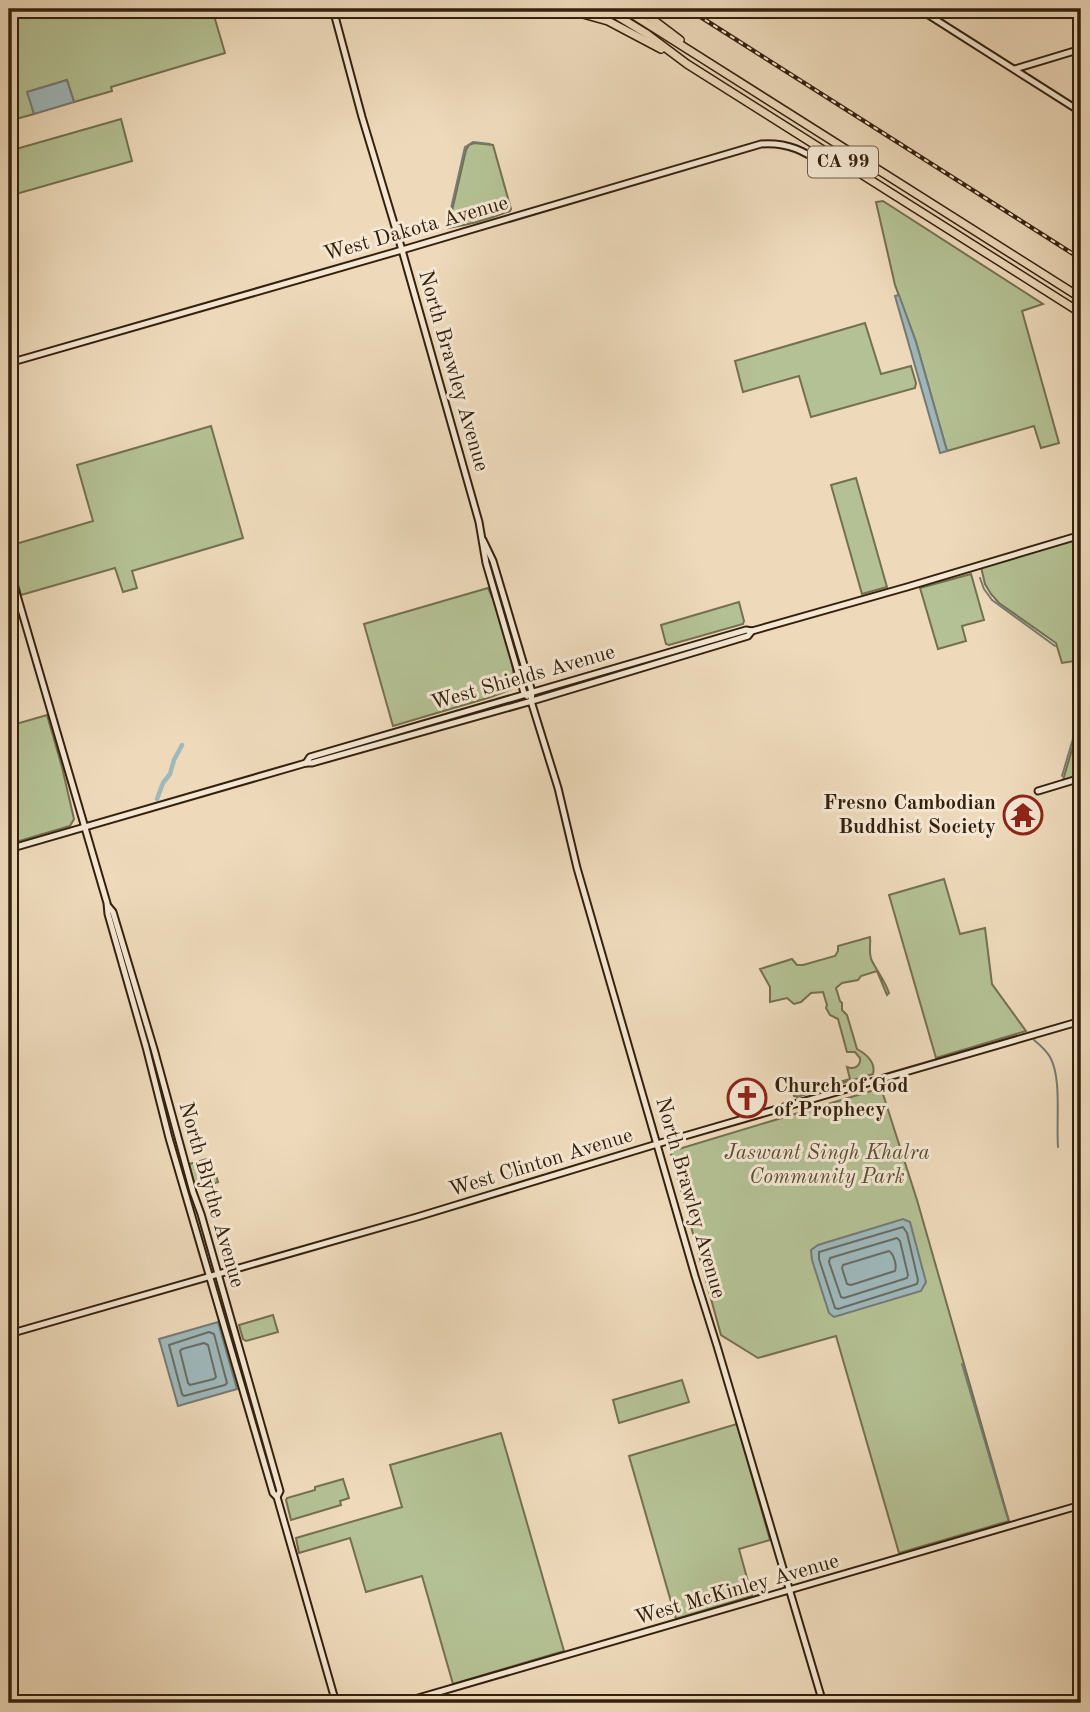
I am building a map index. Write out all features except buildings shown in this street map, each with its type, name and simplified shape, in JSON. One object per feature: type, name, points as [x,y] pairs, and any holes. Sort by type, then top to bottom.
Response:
[{"type":"highway","points":[[565,9],[614,24],[687,64]]},
{"type":"highway","name":"CA 99","points":[[606,9],[647,34],[687,64],[1081,313]]},
{"type":"highway","name":"CA 99","points":[[624,9],[1081,298]]},
{"type":"highway","points":[[639,9],[702,58]]},
{"type":"street","name":"North Brawley Avenue","points":[[333,9],[483,540],[486,563],[524,693],[531,701]]},
{"type":"street","points":[[919,9],[1081,112]]},
{"type":"street","points":[[1014,69],[1081,49]]},
{"type":"street","name":"West Dakota Avenue","points":[[9,363],[761,144],[779,143],[793,147],[829,167]]},
{"type":"street","name":"West Shields Avenue","points":[[306,763],[310,757],[524,693],[746,629],[752,631],[1081,535]]},
{"type":"street","name":"North Brawley Avenue","points":[[483,540],[493,561],[513,629],[577,868],[823,1703]]},
{"type":"street","name":"North Blythe Avenue","points":[[9,568],[107,903],[160,1105],[336,1703]]},
{"type":"street","points":[[496,597],[502,604],[508,625],[513,629]]},
{"type":"street","name":"West Shields Avenue","points":[[9,849],[531,701],[748,636],[752,631]]},
{"type":"street","points":[[632,670],[635,666],[660,659],[664,654]]},
{"type":"street","points":[[602,680],[604,674],[622,666]]},
{"type":"street","points":[[1038,791],[1081,778]]},
{"type":"street","name":"North Blythe Avenue","points":[[107,903],[113,912],[218,1274],[280,1491],[277,1497]]},
{"type":"street","name":"West Clinton Avenue","points":[[9,1334],[1081,1021]]},
{"type":"street","name":"West McKinley Avenue","points":[[401,1703],[1081,1505]]},
{"type":"green space","points":[[9,9],[212,9],[225,53],[111,87],[112,91],[74,102],[67,80],[28,92],[34,114],[9,121]]},
{"type":"green space","points":[[121,119],[132,161],[9,196],[9,151]]},
{"type":"green space","points":[[474,143],[493,145],[511,209],[487,219],[448,228],[466,150]]},
{"type":"green space","points":[[883,201],[1043,304],[1022,311],[1059,443],[1041,448],[1034,426],[947,451],[916,342],[895,285],[876,202]]},
{"type":"green space","points":[[865,323],[881,374],[911,366],[915,388],[811,417],[799,376],[743,392],[735,361]]},
{"type":"green space","points":[[211,426],[243,538],[132,571],[137,588],[123,592],[115,568],[21,595],[9,546],[93,521],[77,465]]},
{"type":"green space","points":[[856,478],[887,587],[862,594],[831,485]]},
{"type":"green space","points":[[1081,538],[1081,660],[1062,663],[1056,643],[999,603],[991,594],[985,584],[981,567]]},
{"type":"green space","points":[[971,574],[984,620],[962,626],[966,641],[938,649],[920,588]]},
{"type":"green space","points":[[488,588],[510,653],[513,667],[512,689],[393,726],[364,624]]},
{"type":"green space","points":[[739,602],[743,624],[666,644],[661,625]]},
{"type":"green space","points":[[47,715],[74,819],[70,826],[9,844],[9,726]]},
{"type":"green space","points":[[1081,719],[1081,775],[1063,780]]},
{"type":"green space","points":[[944,879],[960,934],[985,928],[992,984],[1026,1031],[936,1058],[889,895]]},
{"type":"green space","points":[[870,937],[871,958],[889,993],[887,995],[877,971],[861,976],[858,980],[842,983],[836,988],[857,1049],[872,1062],[873,1074],[794,1096],[789,1080],[795,1095],[850,1079],[847,1067],[856,1067],[860,1058],[855,1052],[847,1052],[838,1019],[830,1015],[826,1008],[823,992],[811,993],[801,1002],[794,1004],[787,998],[770,1002],[770,987],[760,969],[792,959],[797,965],[803,965],[835,956],[838,946]]},
{"type":"green space","name":"Jaswant Singh Khalra Community Park","points":[[881,1088],[917,1200],[1009,1521],[899,1553],[836,1336],[758,1358],[721,1335],[671,1154],[672,1151]]},
{"type":"green space","points":[[211,1158],[218,1182],[199,1188],[193,1180],[189,1164]]},
{"type":"green space","points":[[273,1315],[278,1332],[246,1341],[243,1339],[239,1325]]},
{"type":"green space","points":[[682,1380],[689,1402],[619,1423],[613,1400]]},
{"type":"green space","points":[[737,1424],[770,1540],[739,1549],[752,1596],[676,1619],[629,1456]]},
{"type":"green space","points":[[501,1433],[564,1651],[453,1684],[422,1576],[366,1592],[350,1538],[299,1553],[296,1538],[402,1507],[390,1465]]},
{"type":"green space","points":[[343,1479],[349,1498],[340,1501],[341,1505],[291,1520],[287,1498]]},
{"type":"water","points":[[67,80],[74,102],[34,114],[27,92]]},
{"type":"water","points":[[899,295],[916,342],[947,451],[940,453],[895,296]]},
{"type":"water","points":[[903,1219],[910,1222],[926,1282],[921,1291],[834,1317],[829,1313],[811,1250],[818,1245]]},
{"type":"water","points":[[218,1322],[237,1389],[178,1406],[159,1339]]},
{"type":"waterway","points":[[447,226],[465,147],[473,142],[490,144]]},
{"type":"waterway","points":[[980,578],[992,600],[1055,646]]},
{"type":"waterway","points":[[1062,776],[1081,712]]},
{"type":"waterway","points":[[157,799],[182,745]]},
{"type":"waterway","points":[[1034,1040],[1047,1052],[1054,1066],[1058,1147]]},
{"type":"waterway","points":[[962,1364],[1008,1519]]},
{"type":"waterway","points":[[1077,1628],[1081,1641]]},
{"type":"railway","points":[[688,9],[1081,259]]},
{"type":"place","name":"Fresno Cambodian Buddhist Society","points":[[1023,815]]},
{"type":"place","name":"Church of God of Prophecy","points":[[747,1098]]}]
